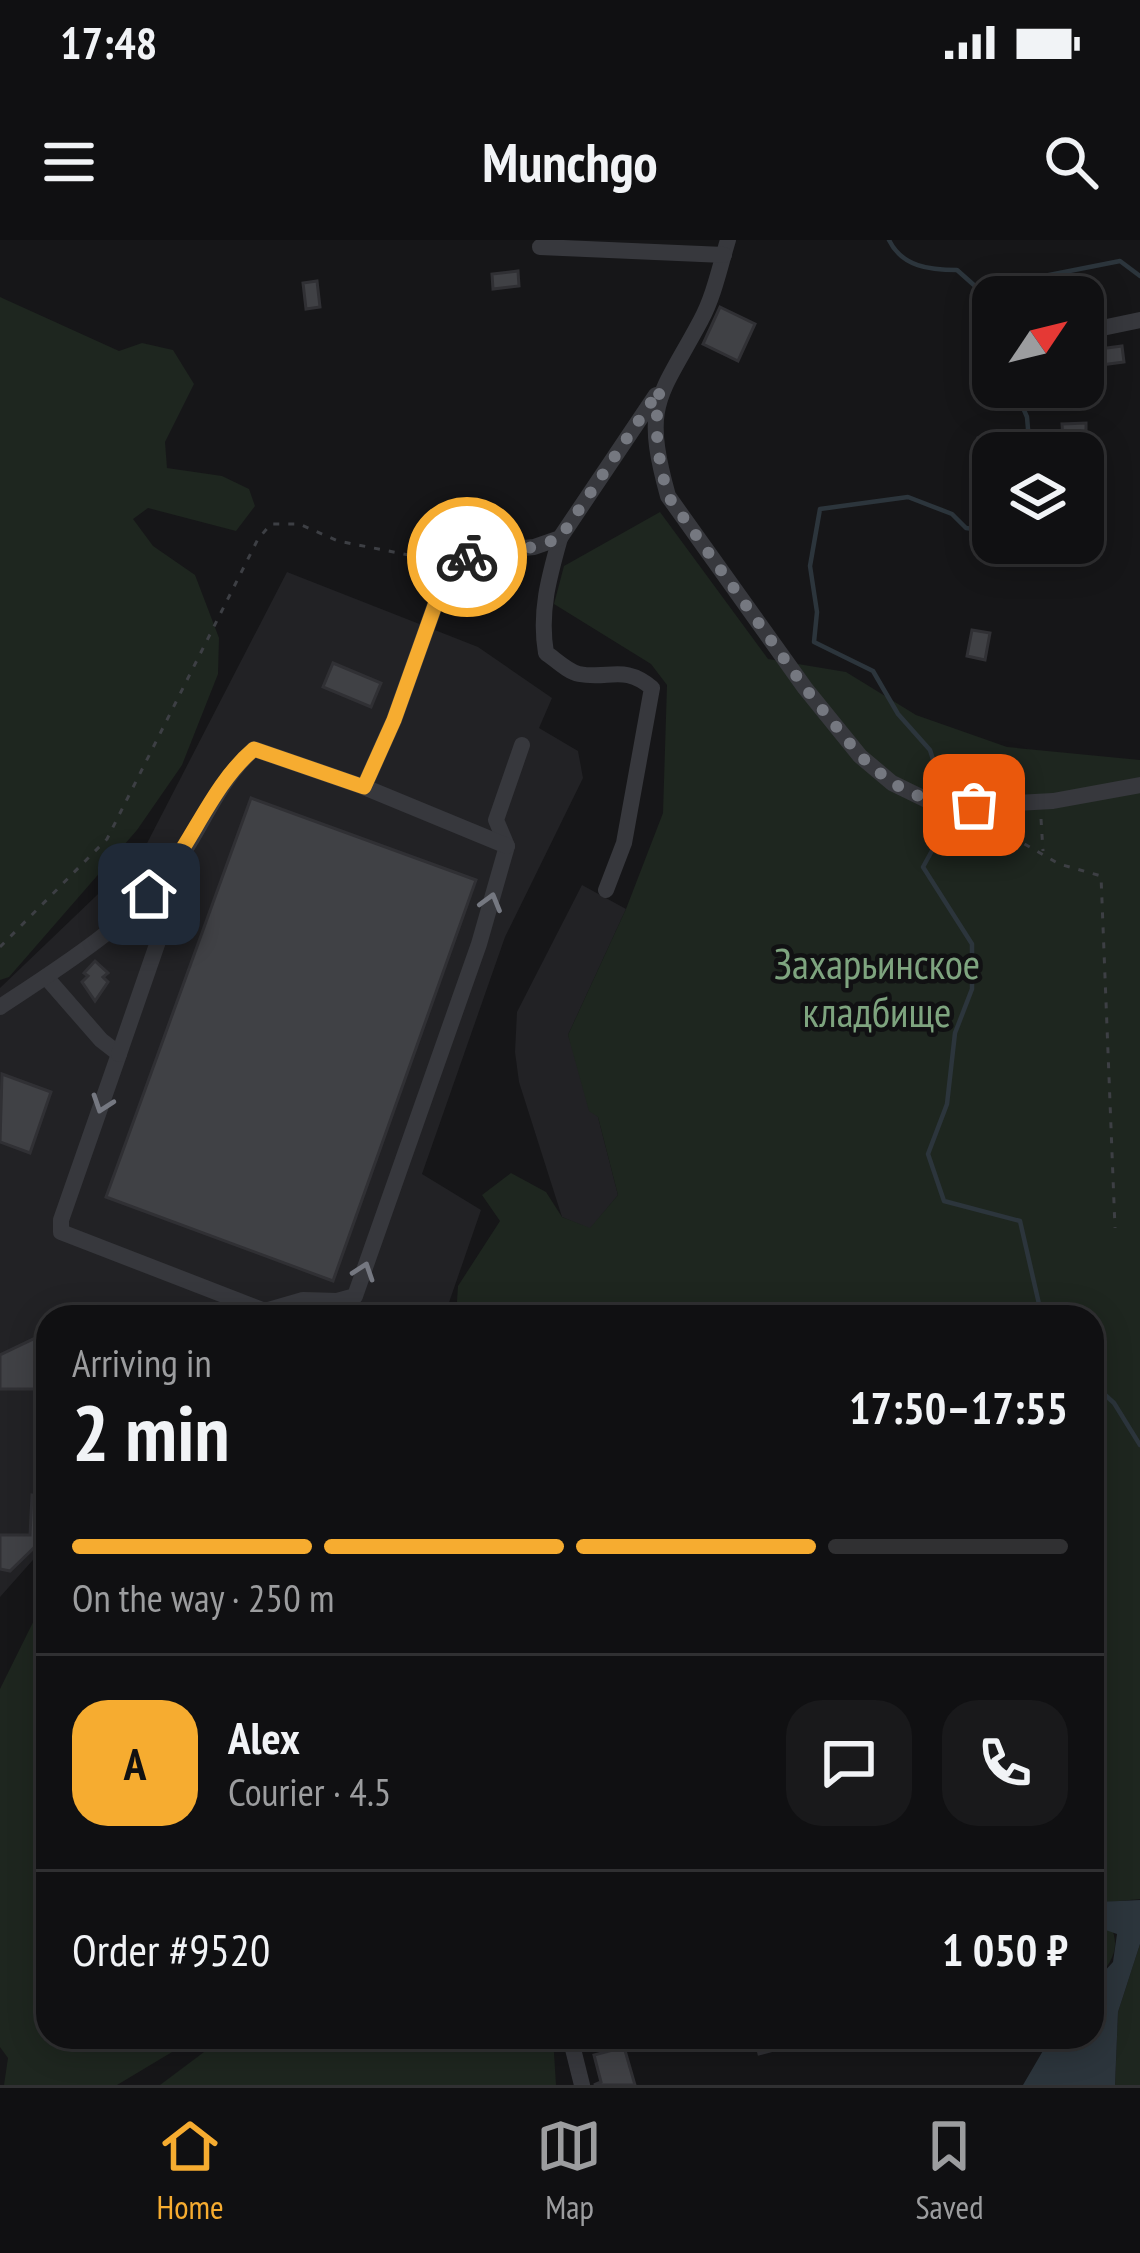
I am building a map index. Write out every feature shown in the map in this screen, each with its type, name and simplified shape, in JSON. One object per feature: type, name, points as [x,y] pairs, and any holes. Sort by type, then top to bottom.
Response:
[{"type":"street","points":[[540,247],[726,247],[704,316],[560,538],[546,588],[542,628],[546,653],[577,674],[638,676],[652,688],[624,843],[606,890]]},
{"type":"street","points":[[1104,328],[1140,320]]},
{"type":"street","points":[[660,389],[655,421],[658,460],[668,496],[805,688],[860,756],[892,783],[929,801],[1012,803],[1140,785]]},
{"type":"street","points":[[364,787],[394,720],[439,594],[459,563],[472,553],[535,547],[560,538]]},
{"type":"street","points":[[286,1305],[356,1296],[479,944],[507,846],[496,820],[522,745]]},
{"type":"street","points":[[0,1007],[46,977],[149,894],[170,872],[225,785],[254,749],[364,787],[507,846]]},
{"type":"street","points":[[170,872],[170,907],[61,1232],[250,1305]]},
{"type":"street","points":[[46,977],[119,1054]]},
{"type":"street","points":[[573,2049],[582,2085]]},
{"type":"path","points":[[0,947],[107,839],[257,539],[271,524],[299,524],[338,541],[459,563]]},
{"type":"path","points":[[1040,801],[1043,853]]},
{"type":"path","points":[[1012,803],[1021,842],[1059,864],[1100,876],[1115,1228]]},
{"type":"shaded area","points":[[287,572],[478,647],[552,698],[539,728],[578,751],[583,778],[505,937],[422,1174],[481,1210],[448,1305],[36,1305],[36,1556],[0,1597],[0,988],[143,851]]},
{"type":"shaded area","points":[[582,885],[626,909],[568,1035],[598,1117],[618,1195],[590,1229],[562,1217],[519,1082],[515,1052],[517,1012]]},
{"type":"shaded area","points":[[1140,1900],[1140,1944],[1118,2012],[1115,2085],[1023,2085],[1044,2049],[1104,2049],[1104,1972],[1113,1962],[1117,1934],[1104,1929],[1104,1902]]},
{"type":"green space","points":[[0,297],[119,351],[142,343],[173,350],[194,384],[165,442],[167,468],[222,476],[249,489],[255,506],[236,531],[148,508],[133,519],[153,546],[195,575],[219,638],[218,674],[182,765],[137,830],[9,977],[0,980]]},
{"type":"green space","name":"Захарьинское кладбище","points":[[660,512],[768,659],[846,672],[916,715],[1007,747],[1140,760],[1140,1899],[1104,1903],[1104,1305],[457,1305],[458,1286],[500,1221],[482,1195],[511,1173],[546,1192],[562,1217],[590,1228],[618,1195],[598,1117],[589,1111],[568,1035],[626,909],[663,813],[667,685],[651,664],[554,604],[564,566]]},
{"type":"green space","points":[[36,1616],[36,2049],[177,2049],[117,2085],[4,2085],[8,2058],[0,2047],[0,1689]]},
{"type":"green space","name":"Захарьинское кладбище","points":[[1104,1913],[1115,1946],[1104,1970]]},
{"type":"green space","points":[[1140,1944],[1140,2085],[1115,2085],[1118,2012]]},
{"type":"green space","points":[[208,2049],[554,2049],[556,2085],[160,2085]]},
{"type":"building","points":[[518,271],[519,286],[493,289],[492,274]]},
{"type":"building","points":[[317,281],[320,307],[306,309],[303,283]]},
{"type":"building","points":[[720,307],[755,324],[738,361],[703,344]]},
{"type":"building","points":[[1122,346],[1124,362],[1104,365],[1104,348]]},
{"type":"building","points":[[1086,423],[1086,432],[1062,432],[1062,424]]},
{"type":"building","points":[[972,630],[990,633],[985,660],[967,656]]},
{"type":"building","points":[[333,663],[381,683],[371,707],[323,687]]},
{"type":"building","points":[[251,798],[476,880],[333,1281],[106,1197]]},
{"type":"building","points":[[95,961],[108,973],[103,977],[108,982],[95,1001],[82,982]]},
{"type":"building","points":[[2,1074],[51,1092],[30,1153],[0,1142]]},
{"type":"building","points":[[36,1338],[36,1389],[0,1389],[0,1355]]},
{"type":"building","points":[[32,1495],[36,1496],[36,1546],[10,1571],[0,1569],[0,1535],[30,1535]]},
{"type":"building","points":[[625,2049],[635,2085],[594,2085],[601,2082],[594,2055]]},
{"type":"waterway","points":[[889,240],[909,261],[957,270],[972,283]]},
{"type":"waterway","points":[[1044,276],[1120,261],[1140,276]]},
{"type":"waterway","points":[[1023,408],[1028,432]]},
{"type":"waterway","points":[[944,794],[930,750],[898,714],[873,671],[814,642],[817,612],[810,566],[820,509],[908,497],[952,514],[972,529]]},
{"type":"waterway","points":[[944,829],[923,867],[972,944],[972,989],[955,1033],[947,1104],[928,1154],[944,1201],[1020,1221],[1039,1305]]},
{"type":"waterway","points":[[1104,1394],[1140,1445]]},
{"type":"way so far","points":[[467,557],[535,547],[560,538],[660,389],[655,421],[658,460],[668,496],[805,688],[860,756],[892,783],[929,801],[974,805]]},
{"type":"route","points":[[149,894],[170,872],[243,758],[254,749],[364,787],[394,720],[439,594],[467,557]]}]
